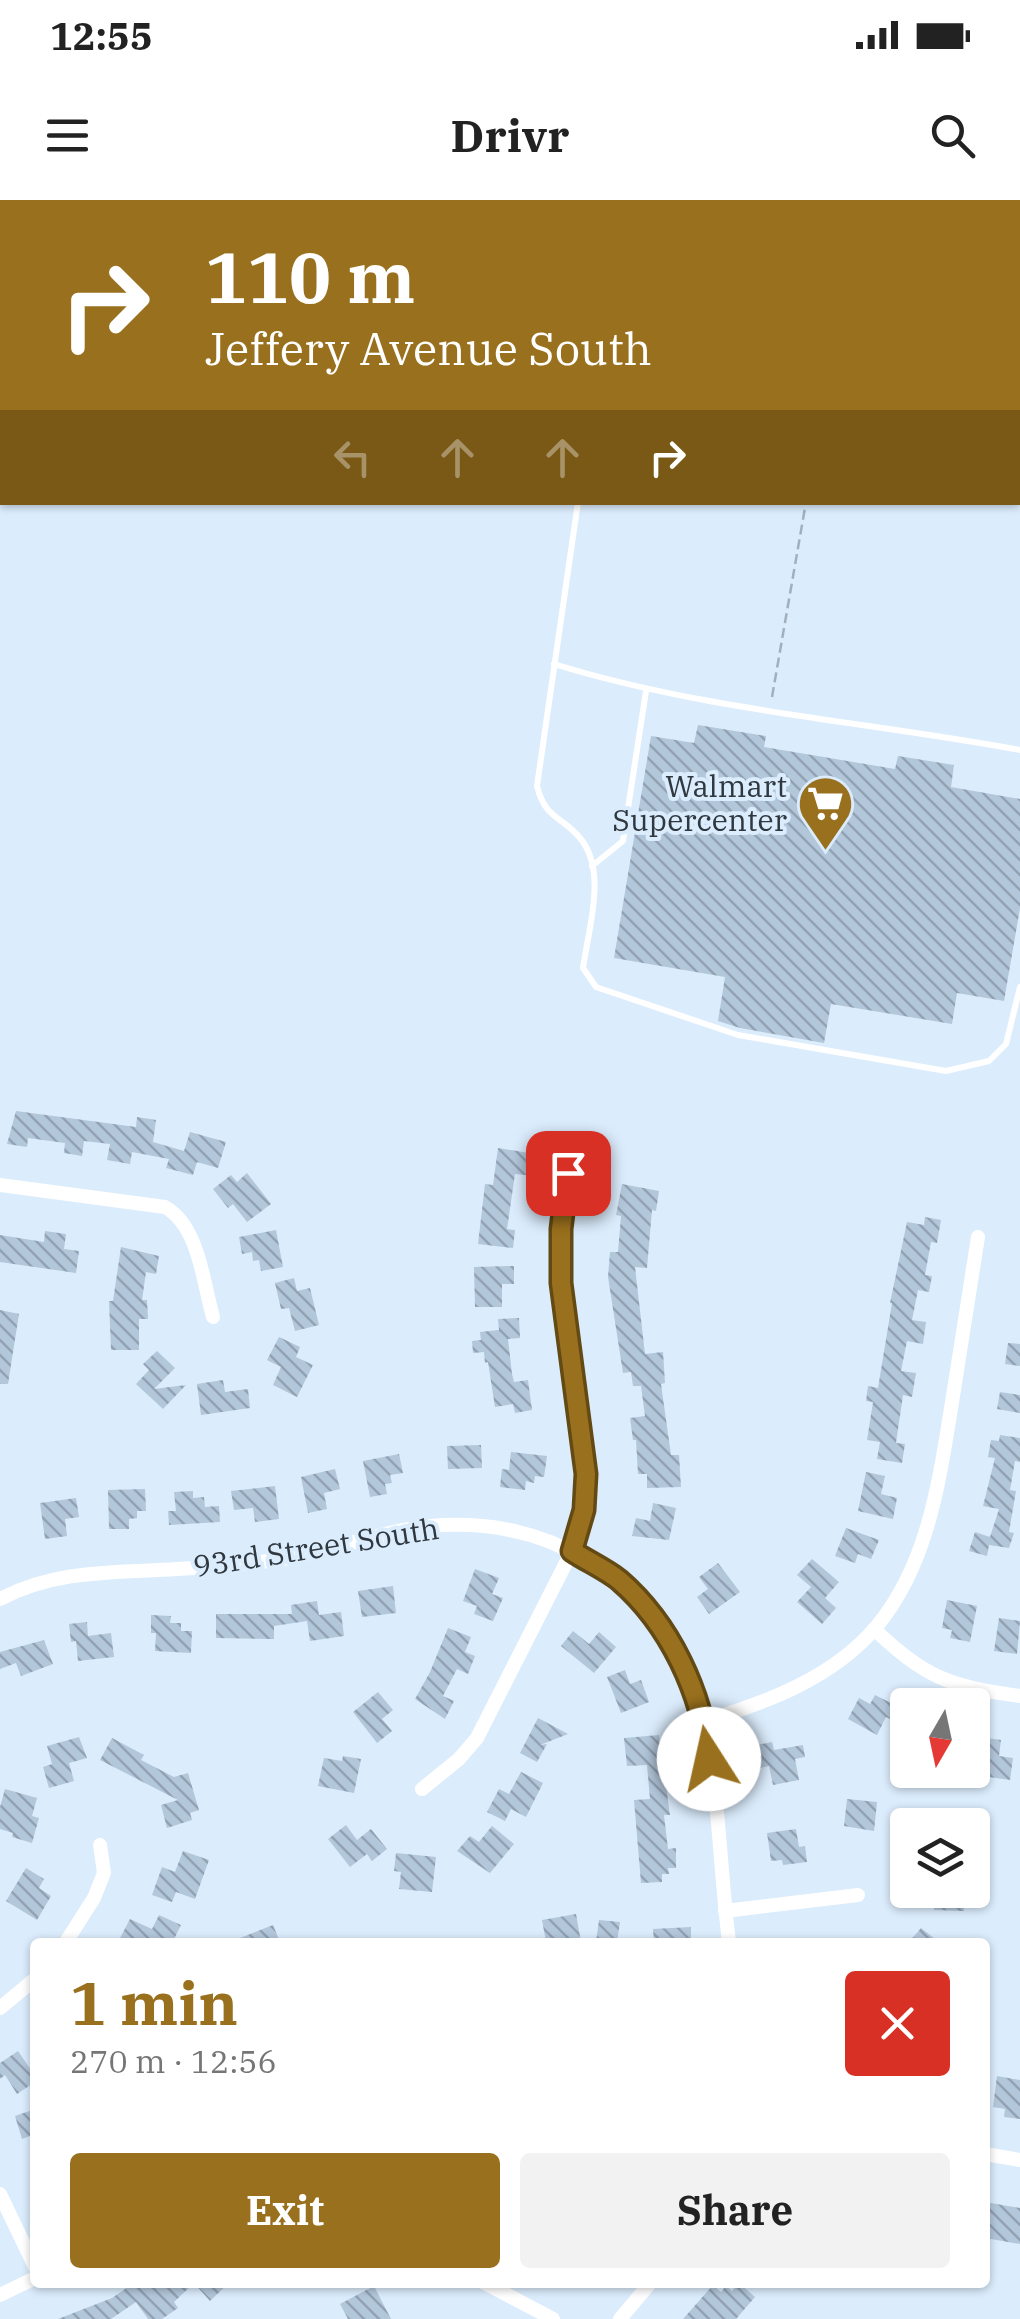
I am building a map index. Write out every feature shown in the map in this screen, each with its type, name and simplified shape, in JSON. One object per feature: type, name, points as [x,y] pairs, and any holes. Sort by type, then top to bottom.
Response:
[{"type":"street","points":[[422,1789],[477,1738],[572,1551],[584,1510],[586,1474],[561,1283],[561,1229],[568,1173]]},
{"type":"street","points":[[0,1185],[165,1207],[178,1214],[188,1228],[213,1317]]},
{"type":"street","points":[[705,1721],[754,1706],[834,1665],[874,1629],[922,1547],[938,1479],[978,1237]]},
{"type":"street","name":"93rd Street South","points":[[0,1600],[57,1578],[283,1559],[429,1526],[490,1526],[545,1539],[572,1551],[617,1579],[648,1610],[676,1650],[705,1721],[729,1938]]},
{"type":"street","points":[[874,1629],[909,1662],[942,1680],[974,1690],[1020,1696]]},
{"type":"street","points":[[69,1938],[94,1898],[104,1873],[100,1845]]},
{"type":"street","points":[[726,1912],[858,1895]]},
{"type":"street","points":[[0,2008],[30,1983]]},
{"type":"street","points":[[990,2155],[1020,2160]]},
{"type":"street","points":[[0,2194],[30,2256]]},
{"type":"street","points":[[0,2295],[30,2280]]},
{"type":"street","points":[[494,2288],[553,2319]]},
{"type":"street","points":[[620,2319],[646,2288]]},
{"type":"lane","points":[[578,505],[537,786],[542,806],[579,836],[591,856],[594,887],[583,968],[596,987],[738,1035],[946,1070],[989,1061],[1006,1044],[1020,987]]},
{"type":"lane","points":[[554,664],[646,691],[1020,750]]},
{"type":"lane","points":[[592,866],[623,841],[646,691]]},
{"type":"path","points":[[770,712],[805,505]]},
{"type":"building","name":"Walmart Supercenter","points":[[698,725],[766,736],[764,747],[895,769],[898,756],[954,765],[951,787],[1020,799],[1020,908],[1004,1001],[957,993],[952,1024],[831,1004],[824,1043],[718,1021],[725,977],[614,958],[651,736],[694,743]]},
{"type":"building","points":[[16,1111],[136,1127],[137,1117],[156,1120],[153,1142],[184,1151],[190,1132],[226,1142],[218,1168],[197,1162],[193,1175],[166,1168],[169,1159],[132,1152],[130,1164],[107,1160],[110,1144],[84,1141],[82,1156],[64,1153],[65,1143],[28,1138],[27,1147],[7,1144]]},
{"type":"building","points":[[498,1148],[529,1153],[526,1175],[515,1174],[507,1229],[515,1230],[513,1248],[478,1244],[485,1184],[493,1185]]},
{"type":"building","points":[[247,1173],[271,1204],[247,1222],[233,1204],[228,1208],[213,1189],[231,1175],[237,1182]]},
{"type":"building","points":[[622,1184],[659,1191],[656,1211],[652,1210],[647,1268],[635,1267],[645,1354],[663,1352],[665,1383],[661,1384],[671,1455],[679,1455],[681,1487],[647,1488],[647,1474],[638,1474],[630,1418],[645,1416],[641,1386],[633,1386],[631,1372],[623,1373],[608,1277],[610,1252],[618,1252],[621,1216],[616,1215]]},
{"type":"building","points":[[925,1217],[941,1220],[937,1243],[931,1242],[925,1275],[932,1276],[929,1292],[918,1290],[912,1320],[926,1322],[923,1344],[907,1341],[901,1371],[916,1373],[912,1397],[903,1395],[896,1443],[905,1444],[902,1463],[877,1459],[880,1442],[867,1440],[873,1402],[866,1401],[868,1386],[878,1388],[907,1222],[924,1225]]},
{"type":"building","points":[[276,1230],[283,1267],[261,1271],[252,1252],[242,1254],[239,1237]]},
{"type":"building","points":[[45,1231],[66,1234],[64,1249],[79,1251],[76,1273],[0,1262],[0,1235],[44,1242]]},
{"type":"building","points":[[121,1247],[159,1256],[156,1274],[146,1272],[142,1300],[147,1300],[148,1319],[139,1319],[139,1350],[111,1350],[109,1301],[113,1301]]},
{"type":"building","points":[[514,1266],[514,1284],[502,1284],[502,1307],[475,1307],[474,1267]]},
{"type":"building","points":[[294,1278],[297,1291],[310,1288],[319,1325],[295,1331],[289,1308],[281,1309],[275,1283]]},
{"type":"building","points":[[0,1310],[19,1314],[8,1384],[0,1384]]},
{"type":"building","points":[[519,1318],[520,1338],[508,1339],[512,1374],[514,1382],[528,1380],[532,1410],[515,1413],[513,1404],[495,1407],[488,1362],[485,1363],[484,1352],[473,1353],[472,1341],[481,1340],[480,1332],[499,1330],[498,1319]]},
{"type":"building","points":[[279,1337],[300,1347],[296,1357],[313,1365],[297,1397],[273,1385],[281,1367],[267,1360]]},
{"type":"building","points":[[1008,1343],[1020,1344],[1020,1366],[1005,1364]]},
{"type":"building","points":[[157,1351],[175,1368],[154,1389],[186,1385],[163,1409],[136,1384],[149,1370],[143,1364]]},
{"type":"building","points":[[223,1380],[225,1392],[248,1389],[250,1408],[201,1415],[197,1384]]},
{"type":"building","points":[[1000,1392],[1020,1395],[1020,1413],[997,1409]]},
{"type":"building","points":[[1000,1435],[1020,1438],[1020,1462],[1015,1461],[1010,1490],[1016,1491],[1009,1532],[1014,1533],[1009,1548],[989,1545],[987,1556],[969,1551],[975,1532],[990,1537],[999,1509],[983,1506],[995,1458],[988,1457],[991,1440],[999,1441]]},
{"type":"building","points":[[481,1445],[482,1468],[448,1469],[447,1446]]},
{"type":"building","points":[[511,1452],[547,1456],[544,1477],[535,1476],[534,1483],[526,1481],[525,1490],[500,1487],[502,1469],[509,1470]]},
{"type":"building","points":[[399,1454],[403,1473],[390,1475],[392,1483],[385,1484],[387,1494],[370,1497],[363,1461]]},
{"type":"building","points":[[335,1469],[340,1489],[324,1493],[327,1509],[308,1513],[301,1477]]},
{"type":"building","points":[[866,1472],[885,1476],[881,1494],[897,1498],[893,1519],[858,1511]]},
{"type":"building","points":[[275,1486],[279,1519],[255,1522],[253,1508],[234,1510],[231,1491]]},
{"type":"building","points":[[145,1489],[146,1511],[137,1511],[137,1518],[129,1519],[129,1529],[109,1529],[108,1490]]},
{"type":"building","points":[[193,1491],[193,1498],[204,1497],[205,1507],[219,1506],[220,1522],[169,1525],[168,1511],[176,1511],[174,1492]]},
{"type":"building","points":[[76,1498],[79,1517],[65,1519],[67,1536],[45,1539],[40,1503]]},
{"type":"building","points":[[653,1503],[676,1508],[669,1540],[632,1536],[636,1518],[650,1521]]},
{"type":"building","points":[[846,1528],[879,1540],[871,1559],[858,1554],[855,1563],[835,1556]]},
{"type":"building","points":[[812,1559],[839,1582],[825,1598],[836,1608],[822,1624],[797,1602],[811,1587],[797,1575]]},
{"type":"building","points":[[718,1563],[740,1592],[709,1614],[697,1597],[708,1589],[699,1577]]},
{"type":"building","points":[[475,1569],[499,1578],[492,1594],[503,1598],[493,1621],[474,1614],[477,1606],[463,1601]]},
{"type":"building","points":[[393,1586],[396,1613],[362,1617],[358,1591]]},
{"type":"building","points":[[947,1600],[977,1606],[970,1642],[950,1638],[952,1630],[942,1628]]},
{"type":"building","points":[[317,1601],[319,1615],[341,1612],[344,1636],[310,1641],[307,1621],[274,1626],[274,1639],[216,1638],[216,1614],[292,1614],[291,1605]]},
{"type":"building","points":[[151,1615],[171,1616],[170,1623],[181,1623],[181,1631],[192,1631],[191,1653],[155,1651]]},
{"type":"building","points":[[999,1618],[1020,1621],[1017,1654],[994,1651]]},
{"type":"building","points":[[87,1622],[88,1636],[111,1633],[114,1657],[78,1661],[69,1624]]},
{"type":"building","points":[[448,1628],[471,1637],[465,1652],[475,1656],[468,1674],[457,1669],[443,1696],[454,1701],[445,1719],[415,1699]]},
{"type":"building","points":[[573,1631],[589,1644],[599,1632],[616,1647],[594,1673],[561,1646]]},
{"type":"building","points":[[44,1640],[53,1664],[21,1676],[16,1663],[0,1669],[0,1652]]},
{"type":"building","points":[[625,1670],[630,1684],[641,1680],[649,1702],[621,1713],[607,1677]]},
{"type":"building","points":[[378,1692],[393,1710],[382,1719],[392,1731],[377,1743],[353,1712]]},
{"type":"building","points":[[875,1695],[890,1702],[890,1719],[886,1717],[877,1735],[848,1719],[859,1698],[870,1704]]},
{"type":"building","points":[[538,1718],[568,1734],[540,1745],[547,1744],[537,1762],[520,1753]]},
{"type":"building","points":[[659,1735],[670,1815],[664,1815],[668,1849],[676,1848],[676,1868],[668,1868],[669,1874],[662,1874],[662,1882],[641,1883],[634,1800],[650,1799],[647,1765],[627,1766],[624,1738]]},
{"type":"building","points":[[79,1737],[87,1758],[69,1763],[74,1781],[49,1788],[43,1767],[52,1764],[47,1746]]},
{"type":"building","points":[[112,1738],[144,1755],[141,1760],[174,1777],[188,1773],[199,1810],[190,1813],[192,1820],[167,1828],[161,1805],[178,1800],[100,1760]]},
{"type":"building","points":[[990,1738],[1001,1740],[999,1756],[1013,1758],[1010,1780],[990,1777]]},
{"type":"building","points":[[772,1742],[774,1750],[803,1745],[805,1757],[795,1759],[799,1780],[773,1785],[769,1766],[760,1768],[756,1745]]},
{"type":"building","points":[[343,1756],[361,1759],[354,1793],[318,1786],[324,1758],[342,1761]]},
{"type":"building","points":[[521,1772],[543,1783],[526,1817],[511,1809],[505,1821],[487,1812],[499,1789],[509,1794]]},
{"type":"building","points":[[5,1789],[37,1798],[32,1816],[39,1818],[32,1843],[0,1829]]},
{"type":"building","points":[[847,1799],[877,1802],[874,1831],[844,1826]]},
{"type":"building","points":[[346,1825],[357,1840],[371,1829],[387,1849],[372,1861],[367,1854],[350,1867],[328,1839]]},
{"type":"building","points":[[492,1826],[514,1844],[490,1873],[457,1851],[470,1836],[479,1842]]},
{"type":"building","points":[[796,1829],[799,1847],[805,1846],[807,1862],[783,1865],[782,1860],[771,1861],[767,1833]]},
{"type":"building","points":[[183,1851],[209,1860],[195,1899],[176,1892],[172,1902],[152,1895],[162,1867],[175,1872]]},
{"type":"building","points":[[396,1853],[436,1857],[432,1892],[399,1889],[401,1872],[394,1871]]},
{"type":"building","points":[[26,1868],[44,1879],[39,1888],[51,1896],[37,1920],[6,1901]]},
{"type":"building","points":[[934,1908],[964,1908],[964,1911]]},
{"type":"building","points":[[576,1914],[580,1938],[545,1938],[542,1920]]},
{"type":"building","points":[[159,1915],[181,1925],[174,1938],[120,1938],[130,1919],[152,1929]]},
{"type":"building","points":[[599,1920],[620,1922],[618,1938],[597,1938]]},
{"type":"building","points":[[273,1925],[278,1938],[240,1938]]},
{"type":"building","points":[[691,1927],[691,1938],[654,1938],[653,1929]]},
{"type":"building","points":[[921,1928],[934,1938],[912,1938]]},
{"type":"building","points":[[18,2051],[30,2069],[30,2085],[17,2094],[5,2075],[0,2079],[0,2063]]},
{"type":"building","points":[[997,2076],[1020,2080],[1020,2119],[1004,2117],[1005,2109],[993,2107]]},
{"type":"building","points":[[30,2111],[30,2136],[22,2139],[15,2116]]},
{"type":"building","points":[[990,2203],[1020,2208],[1020,2244],[990,2239]]},
{"type":"building","points":[[126,2288],[189,2288],[174,2302],[178,2308],[162,2319],[148,2319],[136,2302],[111,2319],[58,2319],[112,2298]]},
{"type":"building","points":[[198,2288],[224,2288],[210,2301]]},
{"type":"building","points":[[375,2288],[391,2319],[348,2319],[340,2304]]},
{"type":"building","points":[[710,2288],[745,2288],[755,2297],[736,2319],[683,2319]]},
{"type":"place","name":"Walmart Supercenter","points":[[826,853]]},
{"type":"route","points":[[568,1173],[561,1229],[561,1283],[586,1474],[584,1510],[572,1551],[617,1579],[648,1610],[676,1650],[705,1721],[709,1759]]}]
